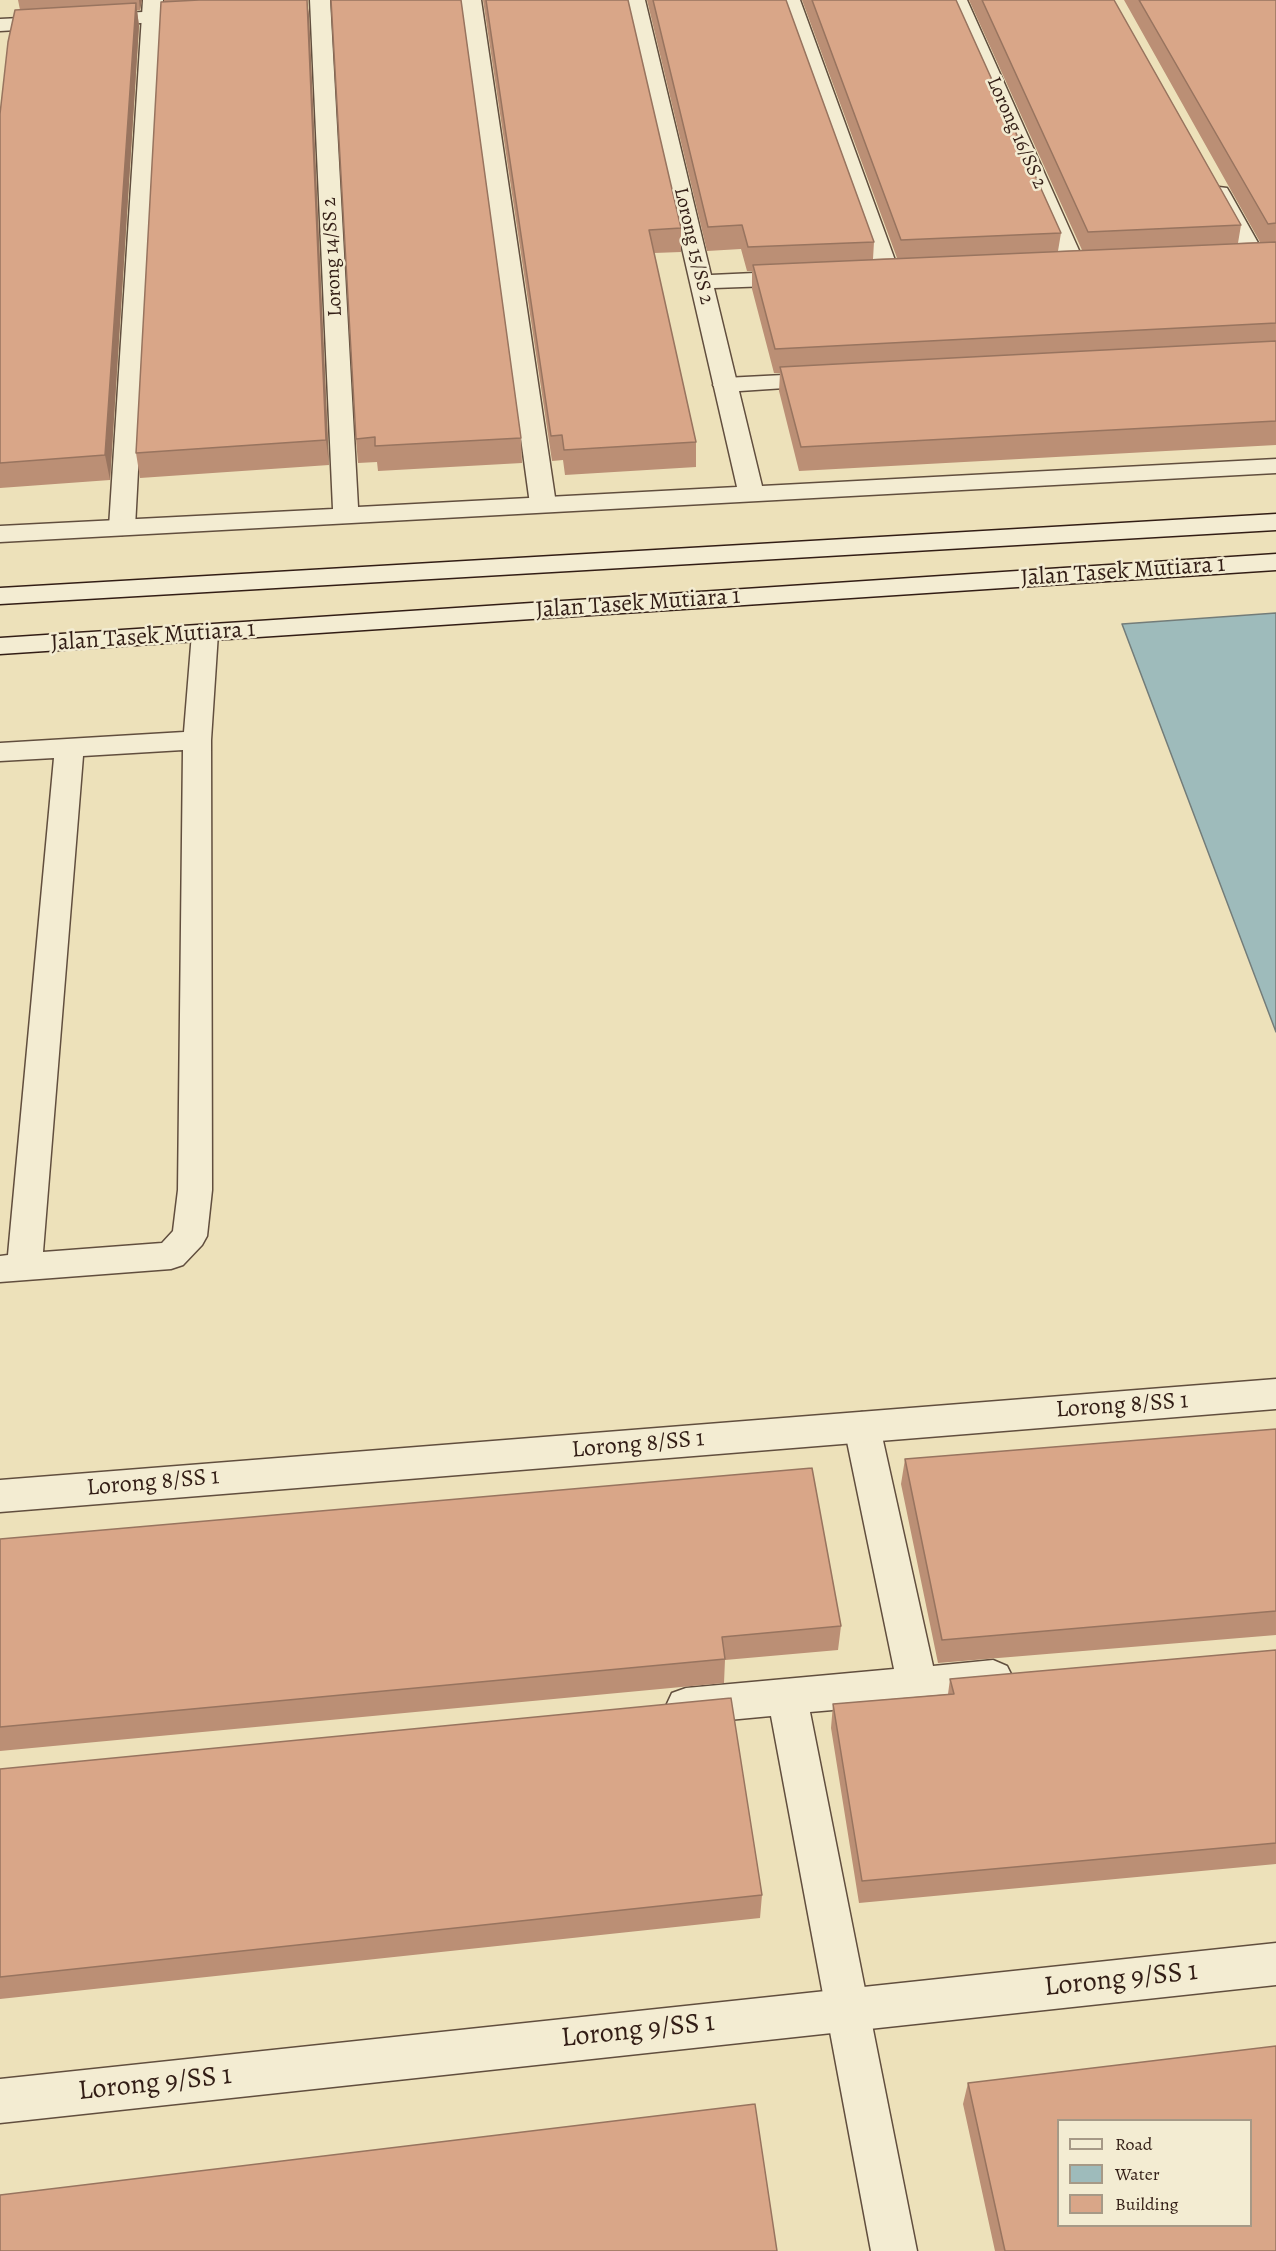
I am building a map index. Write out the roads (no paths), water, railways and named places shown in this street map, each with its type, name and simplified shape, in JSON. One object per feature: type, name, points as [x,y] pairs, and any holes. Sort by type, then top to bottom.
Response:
[{"type":"street","points":[[471,0],[543,504]]},
{"type":"street","name":"Lorong 15/SS 2","points":[[635,0],[751,493]]},
{"type":"street","points":[[790,0],[889,274]]},
{"type":"street","name":"Lorong 16/SS 2","points":[[957,0],[1075,266]]},
{"type":"street","points":[[298,10],[320,4]]},
{"type":"street","name":"Lorong 14/SS 2","points":[[320,4],[346,515]]},
{"type":"street","points":[[122,527],[152,9]]},
{"type":"street","points":[[0,25],[152,9],[219,14]]},
{"type":"street","points":[[1209,175],[1265,257]]},
{"type":"street","points":[[1231,258],[1265,257]]},
{"type":"street","points":[[1052,267],[1099,264]]},
{"type":"street","points":[[866,275],[912,273]]},
{"type":"street","points":[[701,282],[819,277]]},
{"type":"street","points":[[725,385],[845,379]]},
{"type":"street","points":[[0,534],[1276,466]]},
{"type":"street","name":"Jalan Tasek Mutiara 1","points":[[0,596],[1276,522]]},
{"type":"street","name":"Jalan Tasek Mutiara 1","points":[[0,646],[1276,562]]},
{"type":"street","points":[[69,748],[12,1268],[171,1256],[190,1236],[195,1190],[197,740],[205,633]]},
{"type":"street","points":[[0,752],[197,740]]},
{"type":"street","name":"Lorong 8/SS 1","points":[[0,1496],[1276,1394]]},
{"type":"street","points":[[862,1427],[917,1685]]},
{"type":"street","points":[[656,1709],[1033,1675]]},
{"type":"street","points":[[787,1696],[894,2251]]},
{"type":"street","name":"Lorong 9/SS 1","points":[[0,2101],[847,2008],[1276,1964]]},
{"type":"water","points":[[1276,613],[1276,1032],[1122,624]]}]
